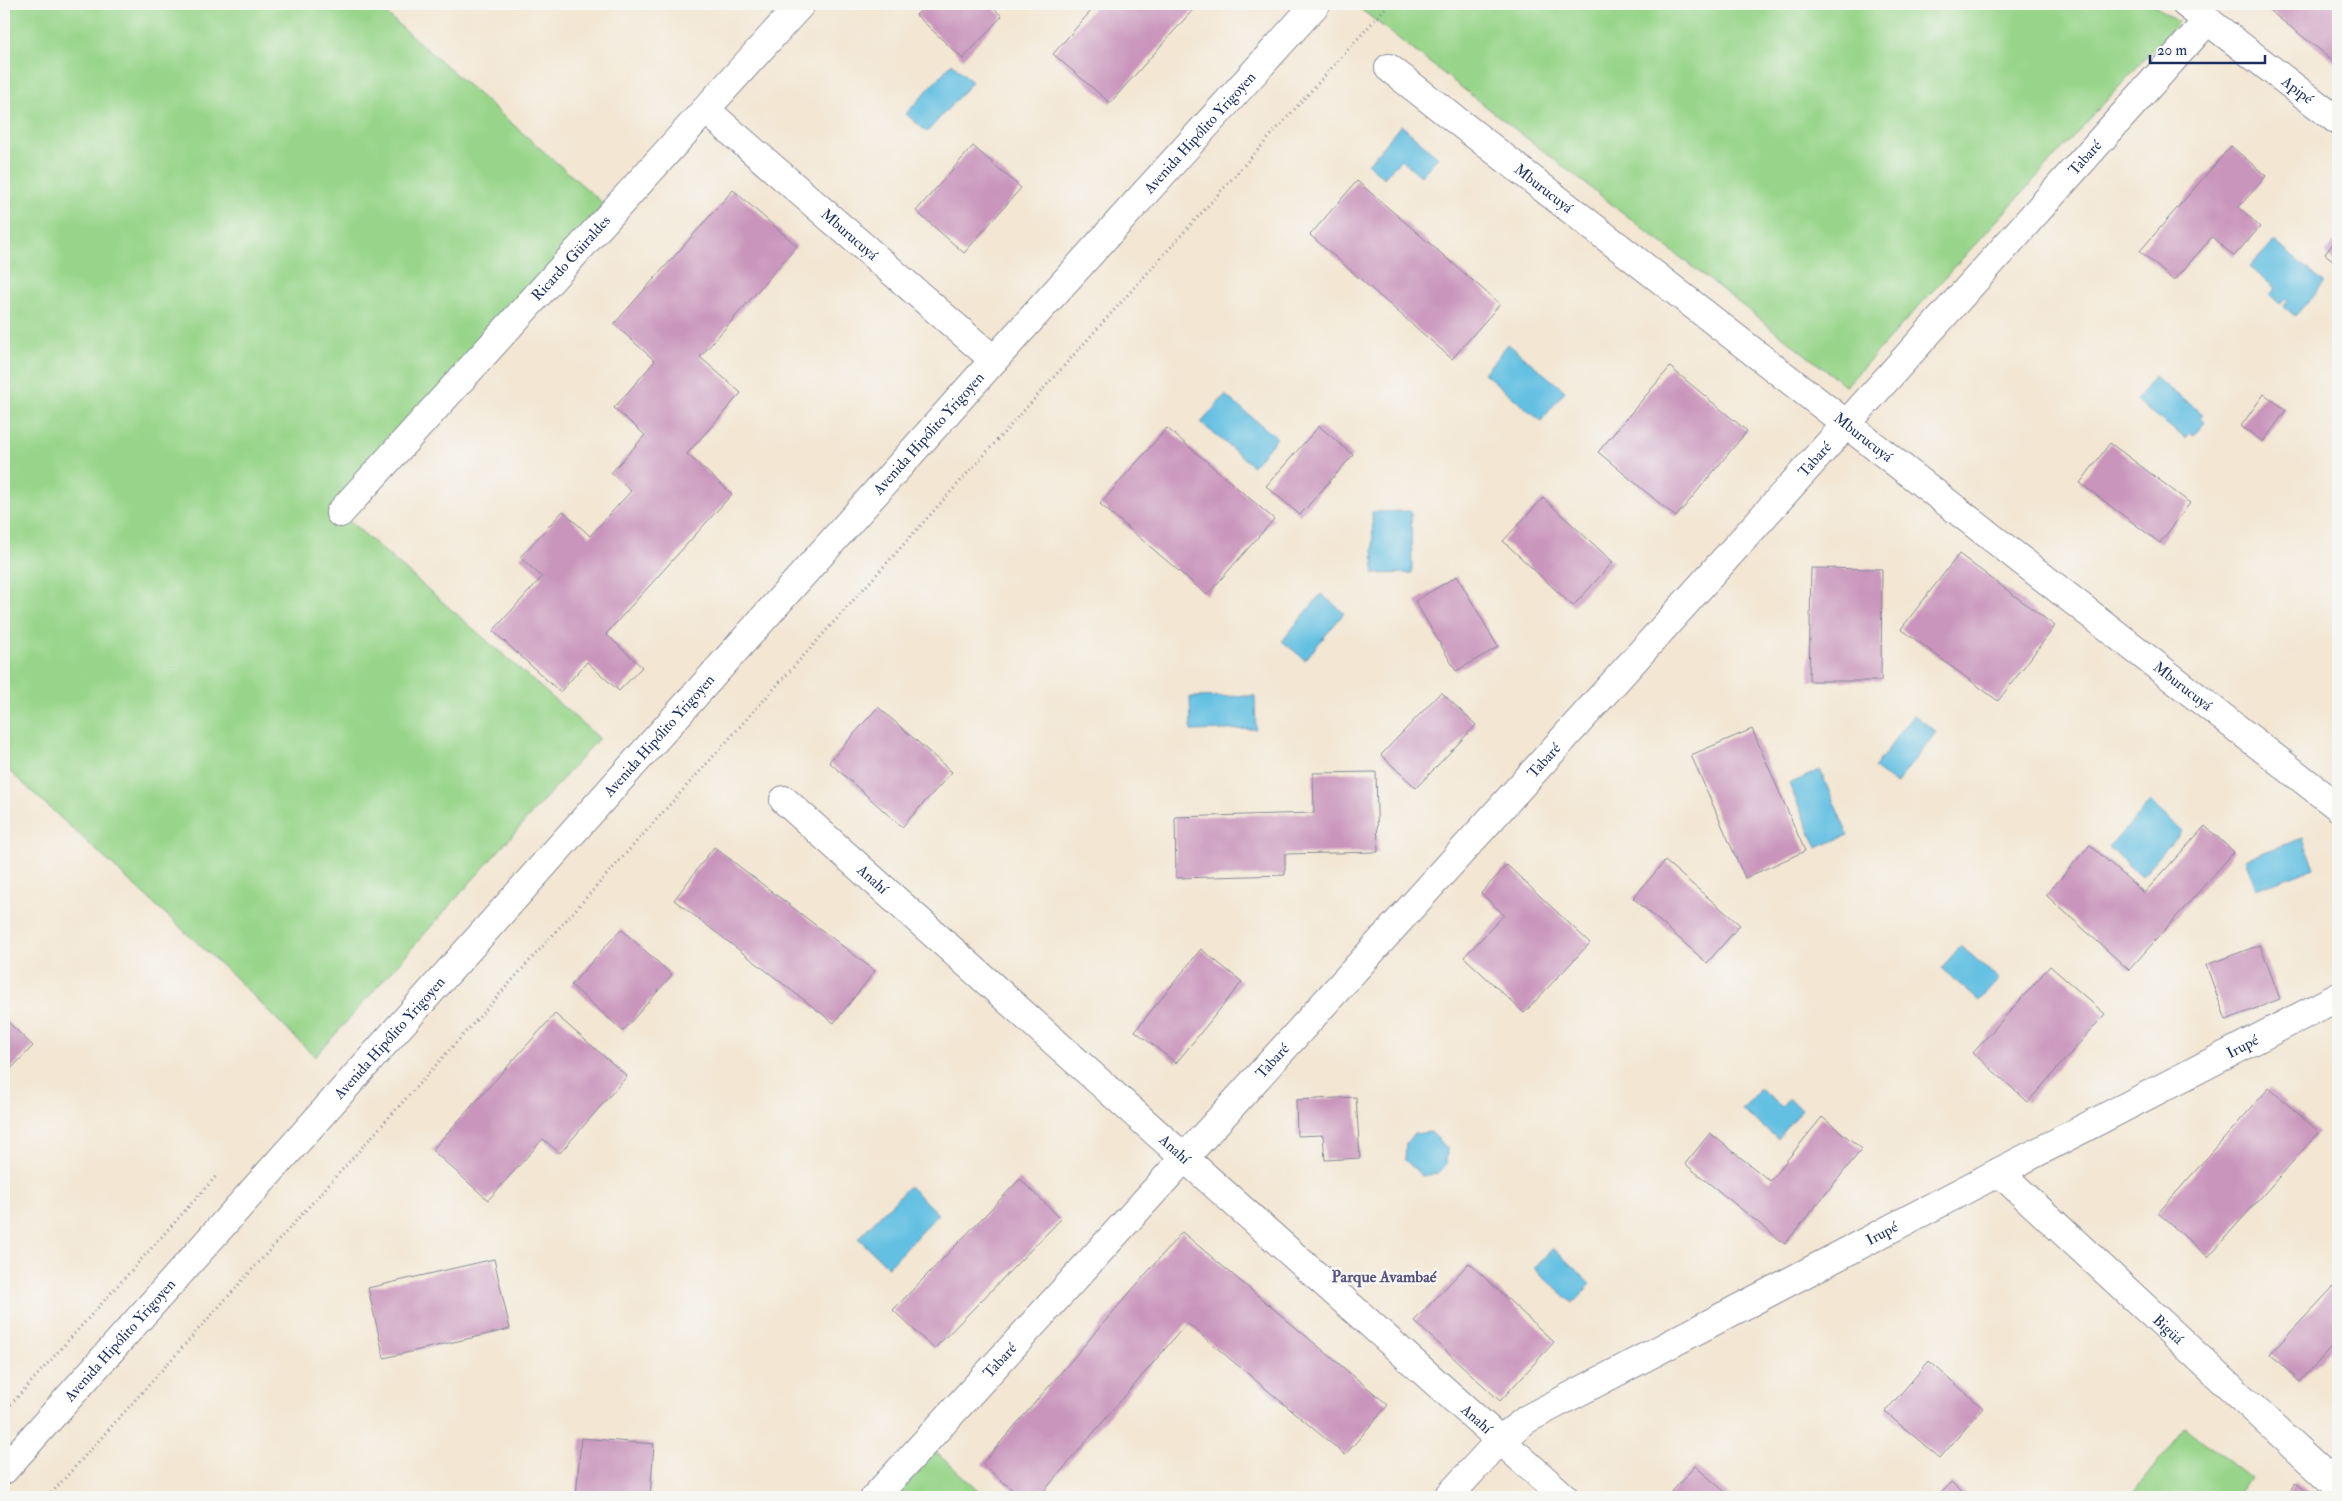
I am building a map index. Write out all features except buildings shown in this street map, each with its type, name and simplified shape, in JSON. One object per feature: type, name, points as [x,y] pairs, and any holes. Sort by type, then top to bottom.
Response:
[{"type":"street","name":"Ricardo Güiraldes","points":[[340,513],[801,4]]},
{"type":"street","name":"Avenida Hipólito Yrigoyen","points":[[4,1470],[994,360],[1316,4]]},
{"type":"street","name":"Apipé","points":[[2186,4],[2338,121]]},
{"type":"street","name":"Tabaré","points":[[875,1497],[1185,1158],[1848,424],[2208,20]]},
{"type":"street","name":"Mburucuyá","points":[[1389,68],[2338,807]]},
{"type":"street","name":"Mburucuyá","points":[[706,110],[994,360]]},
{"type":"street","name":"Anahí","points":[[784,800],[1564,1497]]},
{"type":"street","name":"Irupé","points":[[1448,1497],[1500,1440],[1527,1419],[2338,997]]},
{"type":"street","name":"Bigüá","points":[[1999,1172],[2338,1487]]},
{"type":"path","points":[[48,1497],[1389,4]]},
{"type":"path","points":[[4,1412],[218,1174]]},
{"type":"green space","points":[[4,4],[375,4],[613,212],[340,513],[599,738],[315,1057],[230,973],[4,766]]},
{"type":"green space","points":[[1354,4],[2153,4],[2178,22],[1846,386]]},
{"type":"green space","points":[[2185,1427],[2250,1478],[2236,1497],[2130,1497]]},
{"type":"green space","points":[[933,1450],[986,1497],[890,1497]]},
{"type":"water","points":[[952,63],[972,82],[927,132],[906,114]]},
{"type":"water","points":[[1401,125],[1438,157],[1421,176],[1401,159],[1384,178],[1368,164]]},
{"type":"water","points":[[2274,241],[2324,283],[2295,316],[2283,306],[2288,300],[2285,298],[2280,304],[2270,295],[2275,288],[2250,267]]},
{"type":"water","points":[[1508,344],[1565,391],[1541,421],[1484,373]]},
{"type":"water","points":[[2154,377],[2203,414],[2200,418],[2205,422],[2194,436],[2189,433],[2185,438],[2136,401]]},
{"type":"water","points":[[1225,395],[1277,438],[1253,466],[1201,423]]},
{"type":"water","points":[[1411,511],[1412,573],[1374,574],[1372,512]]},
{"type":"water","points":[[1321,594],[1344,613],[1305,660],[1282,641]]},
{"type":"water","points":[[1255,696],[1256,729],[1191,731],[1190,697]]},
{"type":"water","points":[[1914,715],[1936,732],[1896,784],[1874,768]]},
{"type":"water","points":[[1820,770],[1848,835],[1817,848],[1789,784]]},
{"type":"water","points":[[2150,802],[2182,831],[2141,877],[2109,847]]},
{"type":"water","points":[[2303,838],[2314,868],[2256,889],[2245,859]]},
{"type":"water","points":[[1961,946],[1999,979],[1979,1001],[1941,968]]},
{"type":"water","points":[[1760,1089],[1782,1107],[1789,1099],[1802,1109],[1778,1139],[1742,1110]]},
{"type":"water","points":[[1431,1132],[1447,1148],[1446,1165],[1438,1174],[1422,1176],[1405,1160],[1406,1143],[1414,1134]]},
{"type":"water","points":[[909,1186],[938,1214],[888,1267],[858,1238]]},
{"type":"water","points":[[1553,1248],[1591,1284],[1573,1303],[1534,1268]]},
{"type":"district","name":"Parque Avambaé","points":[[1384,1277]]}]
